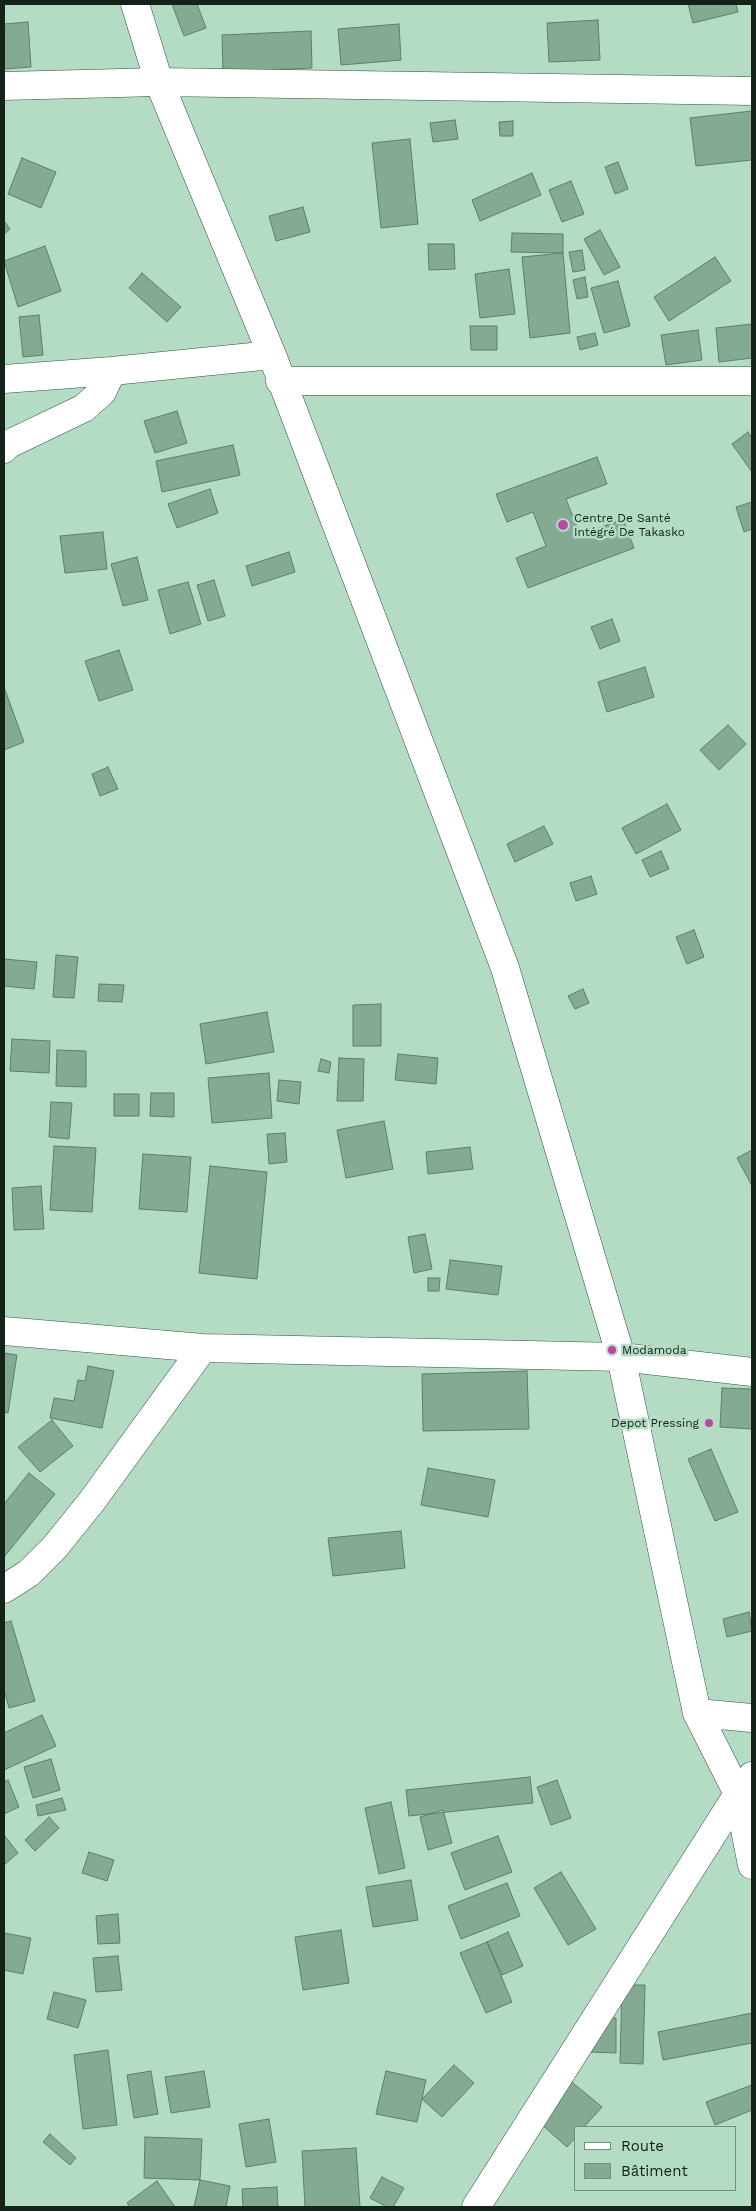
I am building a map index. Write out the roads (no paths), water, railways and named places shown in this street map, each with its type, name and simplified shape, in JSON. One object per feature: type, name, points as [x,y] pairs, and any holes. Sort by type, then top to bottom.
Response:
[{"type":"street","points":[[135,4],[159,82],[272,355],[280,381],[505,968],[621,1357],[697,1713],[745,1785],[752,1865]]},
{"type":"street","points":[[4,86],[159,82],[752,91]]},
{"type":"street","points":[[4,379],[112,371],[272,355]]},
{"type":"street","points":[[4,447],[84,408],[102,392],[112,371]]},
{"type":"street","points":[[280,381],[752,381]]},
{"type":"street","points":[[4,1331],[203,1348],[621,1357],[752,1372]]},
{"type":"street","points":[[4,1590],[29,1573],[56,1547],[92,1502],[203,1348]]},
{"type":"street","points":[[697,1713],[752,1718]]},
{"type":"street","points":[[476,2207],[745,1785]]},
{"type":"place","name":"Centre De Santé Intégré De Takasko","points":[[563,525]]},
{"type":"place","name":"Modamoda","points":[[612,1350]]},
{"type":"place","name":"Depot Pressing","points":[[709,1423]]}]
